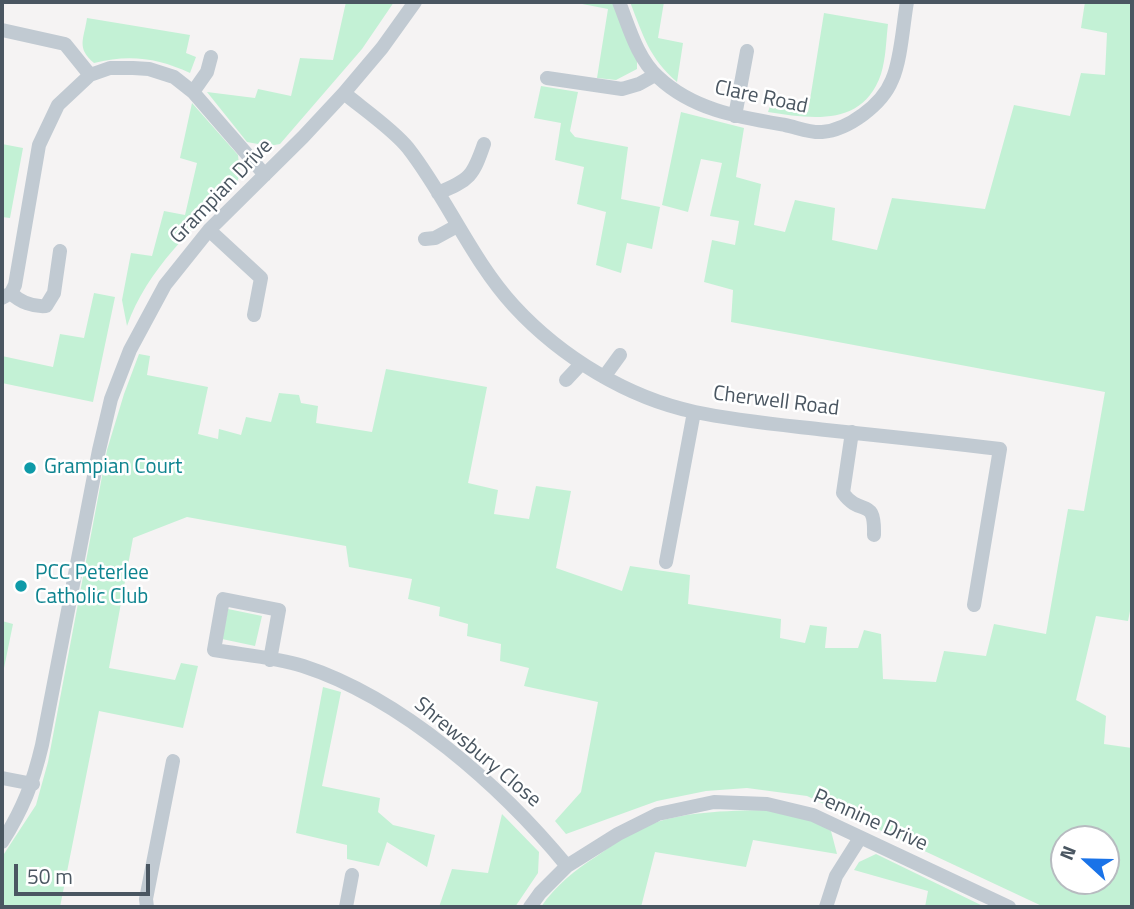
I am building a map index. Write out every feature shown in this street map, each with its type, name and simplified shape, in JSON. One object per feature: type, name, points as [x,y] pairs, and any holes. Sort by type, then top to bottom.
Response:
[{"type":"street","name":"Grampian Drive","points":[[2,842],[19,816],[33,784],[99,450],[111,400],[130,351],[165,285],[209,230],[344,93],[382,48],[415,2]]},
{"type":"street","name":"Clare Road","points":[[619,2],[641,56],[655,75],[677,93],[701,106],[735,116],[821,132],[849,123],[870,110],[892,81],[906,47],[907,2]]},
{"type":"street","points":[[2,30],[65,44],[90,75]]},
{"type":"street","points":[[735,116],[747,51]]},
{"type":"street","points":[[193,92],[207,72],[211,57]]},
{"type":"street","points":[[60,251],[54,293],[46,306],[27,304],[6,296],[15,285],[39,145],[58,105],[90,75],[110,68],[149,69],[174,77],[193,92],[265,175]]},
{"type":"street","points":[[547,78],[622,89],[655,75]]},
{"type":"street","name":"Cherwell Road","points":[[344,93],[406,146],[457,226],[514,306],[581,364],[604,377],[649,398],[694,412],[1000,449],[974,605]]},
{"type":"street","points":[[438,193],[459,185],[475,171],[484,144]]},
{"type":"street","points":[[425,239],[435,238],[457,226]]},
{"type":"street","points":[[209,230],[261,278],[254,315]]},
{"type":"street","points":[[604,377],[620,355]]},
{"type":"street","points":[[566,380],[581,364]]},
{"type":"street","name":"Cherwell Road","points":[[666,562],[694,412]]},
{"type":"street","name":"Cherwell Road","points":[[852,432],[843,493],[849,502],[870,510],[874,516],[874,535]]},
{"type":"street","name":"Shrewsbury Close","points":[[270,660],[279,610],[223,599],[214,649],[270,660],[302,666],[364,692],[414,723],[510,803],[567,866]]},
{"type":"street","points":[[147,907],[146,898],[173,761]]},
{"type":"street","points":[[2,778],[33,784]]},
{"type":"street","name":"Pennine Drive","points":[[530,907],[567,866],[618,834],[658,814],[715,802],[767,804],[813,816],[1009,907]]},
{"type":"street","points":[[825,907],[836,876],[860,838]]},
{"type":"street","points":[[346,907],[352,875]]},
{"type":"green space","points":[[346,2],[394,2],[362,49],[280,144],[269,146],[247,142],[207,92],[255,98],[258,89],[291,96],[300,58],[333,60]]},
{"type":"green space","points":[[572,2],[613,2],[637,59],[637,69],[616,80],[597,78],[608,9]]},
{"type":"green space","points":[[630,2],[664,2],[658,38],[683,43],[677,82],[653,55]]},
{"type":"green space","points":[[1085,2],[1131,2],[1132,601],[1128,621],[1096,616],[1076,700],[1106,716],[1104,744],[1132,748],[1132,907],[1044,907],[807,796],[747,788],[706,791],[657,801],[566,834],[555,821],[581,792],[598,702],[524,686],[529,668],[500,661],[501,644],[467,636],[468,624],[439,616],[440,607],[408,599],[412,579],[349,567],[346,546],[187,517],[133,538],[109,668],[175,680],[181,663],[198,666],[183,728],[99,711],[60,907],[2,907],[2,857],[36,805],[48,762],[107,450],[139,354],[150,356],[147,375],[208,387],[198,434],[218,439],[219,429],[241,435],[246,417],[271,422],[279,393],[299,395],[301,403],[318,406],[316,423],[372,432],[386,369],[487,387],[468,483],[498,490],[494,514],[529,519],[536,486],[571,491],[556,568],[622,591],[630,566],[690,575],[688,604],[781,619],[780,638],[805,643],[810,625],[827,627],[825,648],[858,648],[864,630],[881,634],[883,679],[936,682],[944,651],[986,656],[994,624],[1046,634],[1068,509],[1084,511],[1105,392],[731,322],[733,290],[704,282],[712,240],[735,245],[739,221],[710,216],[722,163],[701,159],[688,212],[662,205],[681,112],[744,128],[736,177],[761,184],[754,225],[785,232],[795,200],[835,208],[832,240],[877,250],[892,198],[985,209],[1014,105],[1070,116],[1081,73],[1105,75],[1107,33],[1081,28]]},
{"type":"green space","points":[[824,13],[888,24],[883,68],[873,91],[862,103],[834,116],[768,112],[770,106],[808,112]]},
{"type":"green space","points":[[87,18],[190,35],[186,53],[196,57],[190,73],[143,59],[94,63],[83,48]]},
{"type":"green space","points":[[541,86],[578,92],[570,131],[575,137],[628,147],[621,199],[660,207],[652,249],[627,243],[621,273],[596,265],[606,212],[577,204],[584,167],[555,160],[561,123],[534,118]]},
{"type":"green space","points":[[192,103],[238,155],[240,174],[236,185],[188,233],[159,267],[136,305],[127,326],[122,300],[131,253],[152,256],[164,211],[185,215],[197,163],[180,158]]},
{"type":"green space","points":[[2,144],[23,148],[10,218],[2,217]]},
{"type":"green space","points":[[94,293],[115,297],[93,402],[2,383],[2,356],[53,367],[60,334],[84,338]]},
{"type":"green space","points":[[228,609],[262,616],[255,646],[222,639]]},
{"type":"green space","points":[[2,621],[13,624],[4,668],[2,668]]},
{"type":"green space","points":[[323,687],[341,692],[322,786],[380,798],[378,812],[393,825],[435,835],[427,867],[387,842],[379,866],[347,859],[347,845],[296,833]]},
{"type":"green space","points":[[767,810],[811,820],[831,831],[837,854],[753,840],[746,867],[655,852],[641,907],[541,907],[574,872],[619,840],[643,827],[688,815]]},
{"type":"green space","points":[[502,814],[539,852],[538,873],[515,907],[439,907],[452,869],[488,873]]},
{"type":"green space","points":[[876,854],[985,907],[925,907],[928,891],[854,870],[859,862]]},
{"type":"place","name":"Grampian Court","points":[[30,468]]},
{"type":"place","name":"PCC Peterlee Catholic Club","points":[[21,586]]}]
